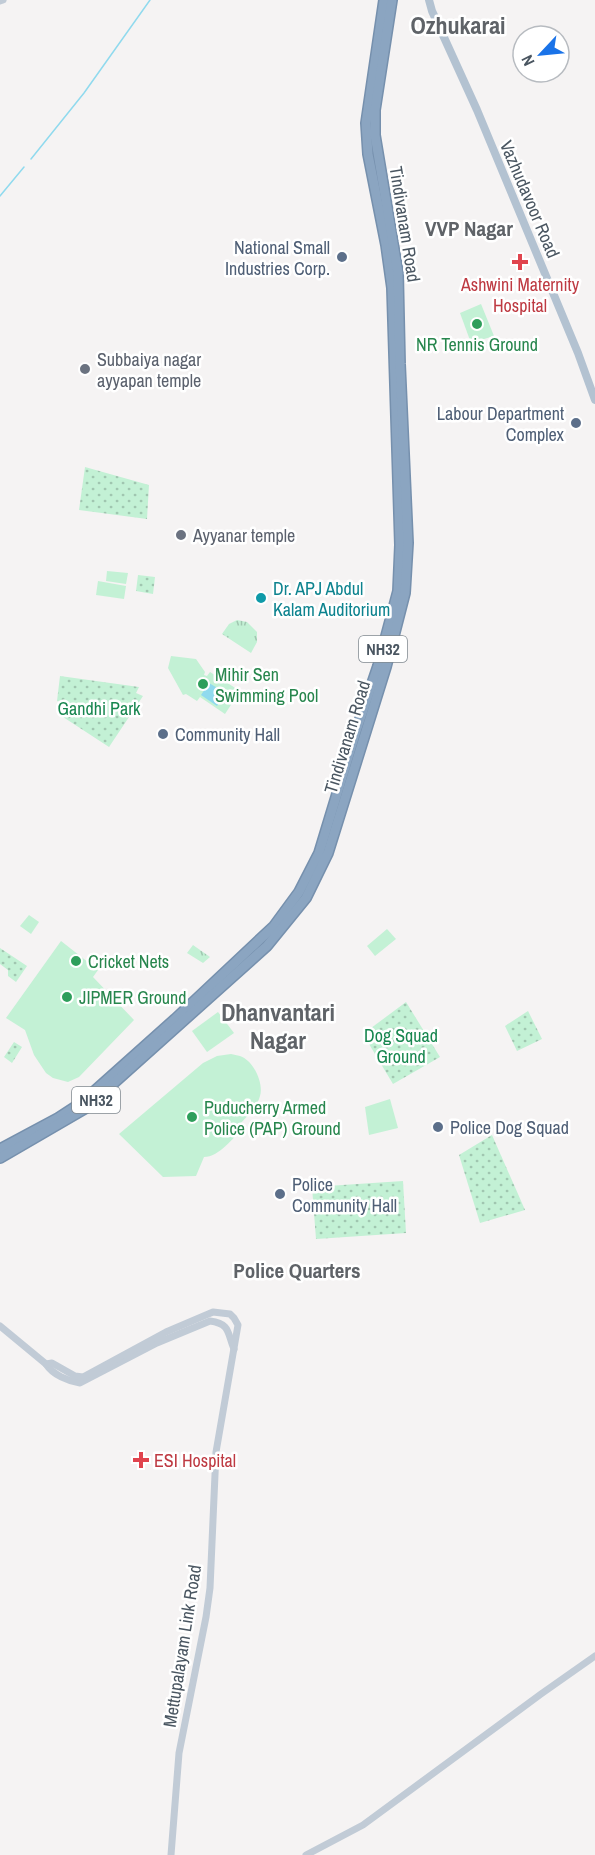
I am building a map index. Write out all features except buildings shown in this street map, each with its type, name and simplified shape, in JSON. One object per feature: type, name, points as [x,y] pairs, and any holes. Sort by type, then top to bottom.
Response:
[{"type":"highway","name":"NH32","points":[[0,1149],[81,1103],[178,1022],[274,926],[299,892],[319,853],[378,666],[398,591],[400,545],[392,288],[368,154],[366,123],[384,0]]},
{"type":"highway","name":"Tindivanam Road","points":[[0,1158],[84,1110],[178,1022],[273,939],[296,912],[317,879],[331,844],[405,593],[408,543],[398,273],[375,135],[375,110],[392,0]]},
{"type":"main road","name":"Vazhudavoor Road","points":[[424,0],[428,9],[432,11]]},
{"type":"main road","name":"Vazhudavoor Road","points":[[429,0],[578,353],[595,400]]},
{"type":"street","name":"Mettupalayam Link Road","points":[[0,1326],[46,1364],[52,1363],[75,1376],[83,1377],[166,1332],[219,1311],[230,1314],[238,1325],[216,1452],[210,1588],[179,1753],[171,1855]]},
{"type":"street","points":[[46,1364],[49,1369],[80,1383],[157,1343],[210,1321],[227,1328],[234,1349]]},
{"type":"street","points":[[306,1855],[363,1825],[595,1656]]},
{"type":"green space","name":"NR Tennis Ground","points":[[481,304],[494,336],[471,343],[460,313]]},
{"type":"green space","points":[[85,467],[149,485],[147,519],[79,510]]},
{"type":"green space","points":[[107,571],[128,573],[126,584],[106,581]]},
{"type":"green space","points":[[138,575],[155,577],[153,594],[136,591]]},
{"type":"green space","points":[[98,581],[126,586],[124,599],[96,595]]},
{"type":"green space","points":[[237,620],[247,622],[257,632],[257,642],[251,653],[222,634],[229,624]]},
{"type":"green space","name":"Mihir Sen Swimming Pool","points":[[171,656],[196,659],[205,672],[204,675],[207,676],[210,672],[240,691],[225,714],[200,697],[197,701],[186,694],[183,695],[168,668]]},
{"type":"green space","name":"Gandhi Park","points":[[60,676],[139,687],[136,693],[143,696],[109,747],[60,715],[60,702],[57,701]]},
{"type":"green space","points":[[29,915],[39,922],[31,934],[20,926]]},
{"type":"green space","points":[[387,929],[396,939],[375,956],[367,946]]},
{"type":"green space","name":"JIPMER Ground","points":[[61,941],[98,970],[93,977],[134,1020],[79,1077],[68,1082],[53,1078],[46,1073],[34,1055],[25,1030],[6,1018]]},
{"type":"green space","points":[[193,945],[210,957],[203,963],[187,953]]},
{"type":"green space","points":[[0,948],[27,966],[16,982],[8,976],[8,970],[0,964]]},
{"type":"green space","name":"Dog Squad Ground","points":[[406,1002],[440,1057],[393,1084],[363,1034]]},
{"type":"green space","points":[[528,1011],[542,1039],[517,1051],[505,1026]]},
{"type":"green space","points":[[218,1012],[234,1033],[207,1052],[192,1031]]},
{"type":"green space","points":[[14,1042],[22,1047],[12,1063],[4,1057]]},
{"type":"green space","name":"Puducherry Armed Police (PAP) Ground","points":[[231,1054],[245,1058],[253,1067],[259,1079],[261,1091],[257,1104],[241,1123],[243,1128],[230,1142],[215,1154],[204,1157],[196,1176],[163,1177],[119,1134],[203,1063],[217,1056]]},
{"type":"green space","points":[[390,1099],[398,1128],[369,1135],[365,1107]]},
{"type":"green space","points":[[492,1135],[525,1210],[480,1223],[459,1155]]},
{"type":"green space","points":[[403,1181],[406,1233],[316,1239],[312,1187]]},
{"type":"water","points":[[209,683],[226,693],[217,706],[201,695]]},
{"type":"waterway","points":[[31,159],[84,93],[150,0]]},
{"type":"waterway","points":[[0,196],[24,167]]},
{"type":"place","name":"National Small Industries Corp.","points":[[342,257]]},
{"type":"place","name":"Ashwini Maternity Hospital","points":[[520,262]]},
{"type":"place","name":"NR Tennis Ground","points":[[477,324]]},
{"type":"place","name":"Subbaiya nagar ayyapan temple","points":[[85,369]]},
{"type":"place","name":"Labour Department Complex","points":[[576,423]]},
{"type":"place","name":"Ayyanar temple","points":[[181,535]]},
{"type":"place","name":"Dr. APJ Abdul Kalam Auditorium","points":[[261,598]]},
{"type":"place","name":"Mihir Sen Swimming Pool","points":[[203,684]]},
{"type":"place","name":"Community Hall","points":[[163,734]]},
{"type":"place","name":"Cricket Nets","points":[[76,961]]},
{"type":"place","name":"JIPMER Ground","points":[[67,997]]},
{"type":"place","name":"Puducherry Armed Police (PAP) Ground","points":[[192,1117]]},
{"type":"place","name":"Police Dog Squad","points":[[438,1127]]},
{"type":"place","name":"Police Community Hall","points":[[280,1194]]},
{"type":"place","name":"ESI Hospital","points":[[141,1460]]},
{"type":"district","name":"Ozhukarai","points":[[458,25]]},
{"type":"district","name":"VVP Nagar","points":[[469,228]]},
{"type":"district","name":"Dhanvantari Nagar","points":[[278,1026]]},
{"type":"district","name":"Police Quarters","points":[[297,1270]]}]
